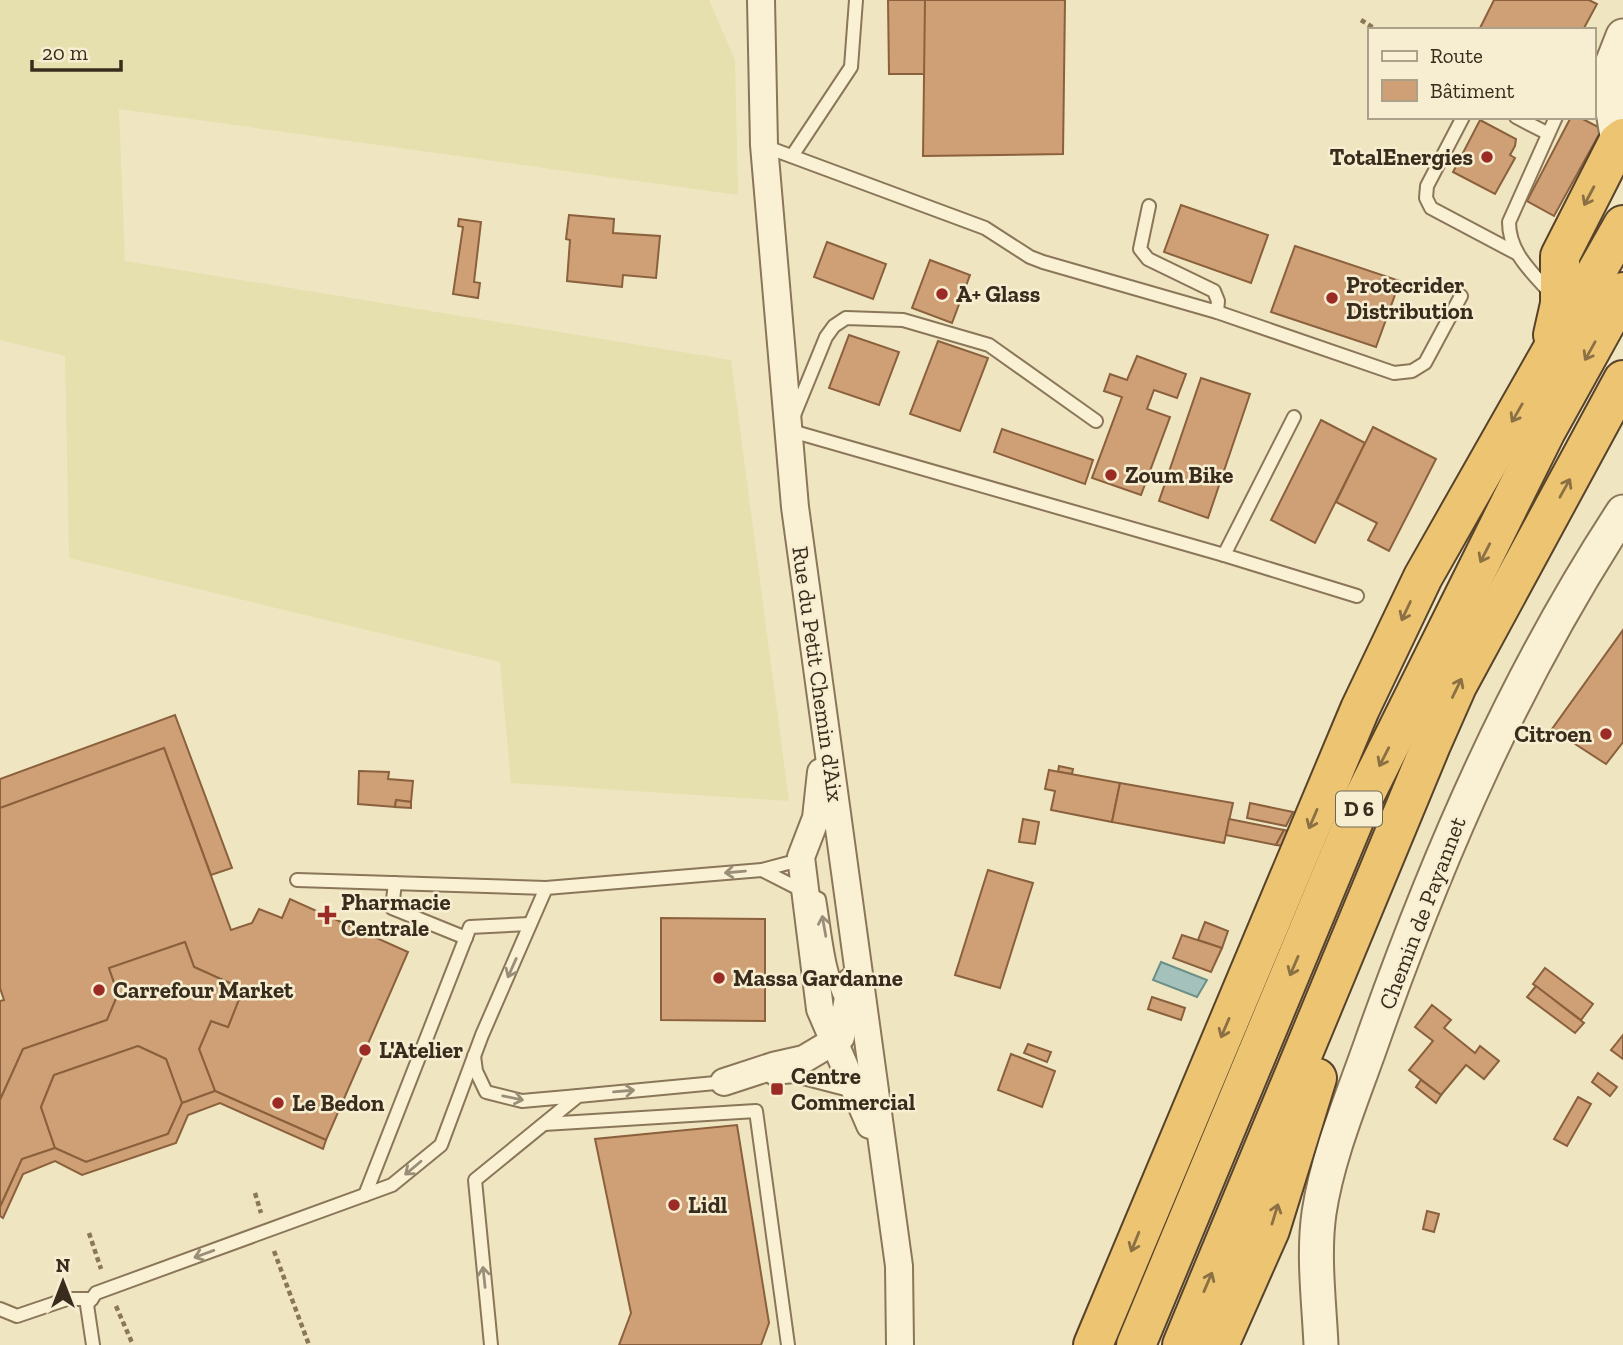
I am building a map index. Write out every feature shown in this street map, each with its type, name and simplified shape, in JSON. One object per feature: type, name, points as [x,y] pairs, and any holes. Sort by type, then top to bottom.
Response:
[{"type":"highway","points":[[1544,367],[1560,304],[1560,256],[1620,140]]},
{"type":"highway","points":[[1093,1345],[1360,709],[1423,576],[1623,225]]},
{"type":"highway","name":"D 6","points":[[1136,1345],[1363,799],[1546,431],[1623,292]]},
{"type":"highway","name":"D 6","points":[[1182,1345],[1457,686],[1623,380]]},
{"type":"highway","points":[[1219,1345],[1270,1230],[1392,843]]},
{"type":"street","name":"Rue du Petit Chemin d'Aix","points":[[761,0],[764,145],[795,507],[899,1266],[900,1345]]},
{"type":"street","points":[[1620,140],[1601,85],[1623,36]]},
{"type":"street","name":"Chemin de Payannet","points":[[1321,1345],[1316,1240],[1323,1189],[1409,938],[1465,803],[1513,701],[1553,626],[1620,524]]},
{"type":"street","points":[[825,728],[816,818],[801,857],[820,1009],[883,1154]]},
{"type":"street","points":[[724,1082],[804,1059],[841,1037],[855,947]]},
{"type":"lane","points":[[792,156],[851,67],[856,0]]},
{"type":"lane","points":[[1462,119],[1427,186],[1426,198],[1431,208],[1516,253]]},
{"type":"lane","points":[[1520,119],[1547,134]]},
{"type":"lane","points":[[1555,119],[1509,222],[1509,237],[1516,253],[1560,304]]},
{"type":"lane","points":[[764,145],[985,228],[1030,257],[1043,262],[1217,312],[1394,373],[1412,371],[1425,363],[1461,296]]},
{"type":"lane","points":[[1149,206],[1140,249],[1148,259],[1214,291],[1218,301],[1217,312]]},
{"type":"lane","points":[[1096,421],[989,345],[903,320],[845,318],[834,326],[826,337],[788,430],[1224,555],[1357,596]]},
{"type":"lane","points":[[1224,555],[1294,417]]},
{"type":"lane","points":[[297,880],[546,888],[762,870],[801,857]]},
{"type":"lane","points":[[762,870],[819,899],[838,992],[852,1019],[866,1033]]},
{"type":"lane","points":[[395,883],[392,908],[466,938]]},
{"type":"lane","points":[[93,1345],[87,1305],[96,1293],[392,1185],[441,1145],[474,1056],[546,888]]},
{"type":"lane","points":[[365,1195],[470,927],[530,924]]},
{"type":"lane","points":[[474,1056],[475,1070],[486,1091],[522,1101],[795,1076],[855,1091]]},
{"type":"lane","points":[[491,1345],[475,1180],[578,1096]]},
{"type":"lane","points":[[544,1124],[756,1111],[788,1345]]},
{"type":"lane","points":[[0,1309],[17,1316],[67,1299],[92,1299]]},
{"type":"path","points":[[1361,20],[1374,28]]},
{"type":"path","points":[[255,1194],[309,1345]]},
{"type":"shaded area","points":[[0,0],[709,0],[735,60],[738,195],[119,109],[125,261],[731,360],[789,801],[511,783],[500,662],[69,558],[65,356],[0,340]]},
{"type":"water","points":[[1161,962],[1207,980],[1197,997],[1153,980]]},
{"type":"building","points":[[888,0],[925,0],[925,74],[889,74]]},
{"type":"building","points":[[925,0],[1065,0],[1063,154],[923,156]]},
{"type":"building","points":[[1494,0],[1589,0],[1597,4],[1584,28],[1480,28]]},
{"type":"building","points":[[1570,119],[1583,119],[1602,129],[1554,216],[1527,201]]},
{"type":"building","name":"TotalEnergies","points":[[1480,120],[1516,139],[1510,155],[1515,158],[1495,194],[1453,172]]},
{"type":"building","points":[[1181,205],[1268,235],[1251,283],[1164,252]]},
{"type":"building","points":[[569,215],[614,219],[613,233],[660,236],[656,278],[623,275],[622,287],[567,281],[570,240],[566,239]]},
{"type":"building","points":[[459,219],[481,222],[474,282],[480,283],[478,298],[453,294],[463,227],[458,226]]},
{"type":"building","points":[[827,242],[886,264],[873,299],[814,277]]},
{"type":"building","points":[[1295,246],[1400,281],[1376,347],[1271,312]]},
{"type":"building","points":[[930,260],[970,275],[952,323],[912,308]]},
{"type":"building","points":[[849,335],[899,352],[879,405],[829,388]]},
{"type":"building","points":[[938,341],[988,358],[960,431],[910,414]]},
{"type":"building","points":[[1137,356],[1186,374],[1177,398],[1154,390],[1147,409],[1170,417],[1141,495],[1092,478],[1122,397],[1104,391],[1110,374],[1127,380]]},
{"type":"building","points":[[1201,378],[1250,394],[1208,518],[1159,501]]},
{"type":"building","points":[[1321,420],[1365,443],[1315,543],[1271,520]]},
{"type":"building","points":[[1373,427],[1436,459],[1389,551],[1368,540],[1377,523],[1336,502]]},
{"type":"building","points":[[1002,429],[1093,460],[1085,484],[994,452]]},
{"type":"building","points":[[1623,630],[1623,742],[1606,764],[1552,729]]},
{"type":"building","points":[[175,715],[232,868],[211,875],[164,748],[0,808],[0,779]]},
{"type":"building","points":[[164,748],[231,930],[252,923],[259,909],[282,918],[290,899],[408,952],[326,1140],[215,1091],[199,1049],[211,1021],[228,1027],[243,989],[194,967],[185,942],[109,968],[118,994],[107,1020],[23,1049],[0,1100],[0,1001],[4,1000],[0,988],[0,808]]},
{"type":"building","points":[[1059,766],[1073,769],[1072,774],[1058,772]]},
{"type":"building","points":[[1049,770],[1120,783],[1112,822],[1051,810],[1055,791],[1045,789]]},
{"type":"building","points":[[359,771],[389,772],[388,779],[413,781],[411,802],[396,800],[395,807],[358,804]]},
{"type":"building","points":[[1120,783],[1233,803],[1224,843],[1112,822]]},
{"type":"building","points":[[396,800],[411,802],[411,808],[395,807]]},
{"type":"building","points":[[1250,803],[1293,812],[1286,826],[1247,818]]},
{"type":"building","points":[[1023,819],[1039,822],[1035,844],[1019,842]]},
{"type":"building","points":[[1229,819],[1284,830],[1276,845],[1226,835]]},
{"type":"building","points":[[1284,830],[1288,831],[1283,846],[1276,845]]},
{"type":"building","points":[[988,870],[1033,883],[1000,988],[955,975]]},
{"type":"building","points":[[661,918],[765,919],[765,1021],[661,1020]]},
{"type":"building","points":[[1205,922],[1228,931],[1222,948],[1198,940]]},
{"type":"building","points":[[1182,935],[1222,948],[1211,972],[1173,958]]},
{"type":"building","points":[[185,942],[194,967],[243,989],[228,1027],[211,1021],[199,1049],[215,1091],[182,1103],[166,1059],[138,1046],[54,1075],[41,1107],[55,1148],[22,1159],[0,1207],[0,1100],[23,1049],[107,1020],[118,994],[109,968]]},
{"type":"building","points":[[1545,968],[1593,1004],[1581,1020],[1533,984]]},
{"type":"building","points":[[1536,986],[1584,1023],[1575,1033],[1527,997]]},
{"type":"building","points":[[1152,997],[1185,1008],[1181,1020],[1148,1009]]},
{"type":"building","points":[[1432,1005],[1451,1020],[1444,1028],[1475,1053],[1480,1046],[1499,1061],[1484,1079],[1466,1065],[1441,1095],[1409,1070],[1433,1041],[1415,1027]]},
{"type":"building","points":[[1623,1035],[1623,1059],[1611,1050]]},
{"type":"building","points":[[1028,1044],[1051,1052],[1047,1062],[1024,1053]]},
{"type":"building","points":[[138,1046],[166,1059],[182,1103],[168,1134],[86,1162],[55,1148],[41,1107],[54,1075]]},
{"type":"building","points":[[1011,1054],[1055,1071],[1042,1107],[998,1090]]},
{"type":"building","points":[[1598,1073],[1617,1087],[1610,1096],[1592,1082]]},
{"type":"building","points":[[1421,1080],[1441,1095],[1436,1103],[1416,1087]]},
{"type":"building","points":[[215,1091],[326,1140],[323,1149],[220,1103],[188,1115],[176,1143],[82,1175],[55,1161],[23,1174],[3,1218],[0,1216],[0,1207],[22,1159],[55,1148],[86,1162],[168,1134],[182,1103]]},
{"type":"building","points":[[1578,1097],[1591,1104],[1567,1146],[1554,1139]]},
{"type":"building","points":[[737,1125],[769,1323],[761,1345],[619,1345],[631,1313],[595,1139]]},
{"type":"building","points":[[1427,1211],[1439,1214],[1434,1232],[1423,1229]]},
{"type":"place","name":"TotalEnergies","points":[[1487,157]]},
{"type":"place","name":"A+ Glass","points":[[942,294]]},
{"type":"place","name":"Protecrider Distribution","points":[[1332,298]]},
{"type":"place","name":"Zoum Bike","points":[[1111,475]]},
{"type":"place","name":"Citroen","points":[[1606,734]]},
{"type":"place","name":"Pharmacie Centrale","points":[[327,915]]},
{"type":"place","name":"Massa Gardanne","points":[[719,978]]},
{"type":"place","name":"Carrefour Market","points":[[99,990]]},
{"type":"place","name":"L'Atelier","points":[[365,1050]]},
{"type":"place","name":"Centre Commercial","points":[[777,1089]]},
{"type":"place","name":"Le Bedon","points":[[278,1103]]},
{"type":"place","name":"Lidl","points":[[674,1205]]}]
